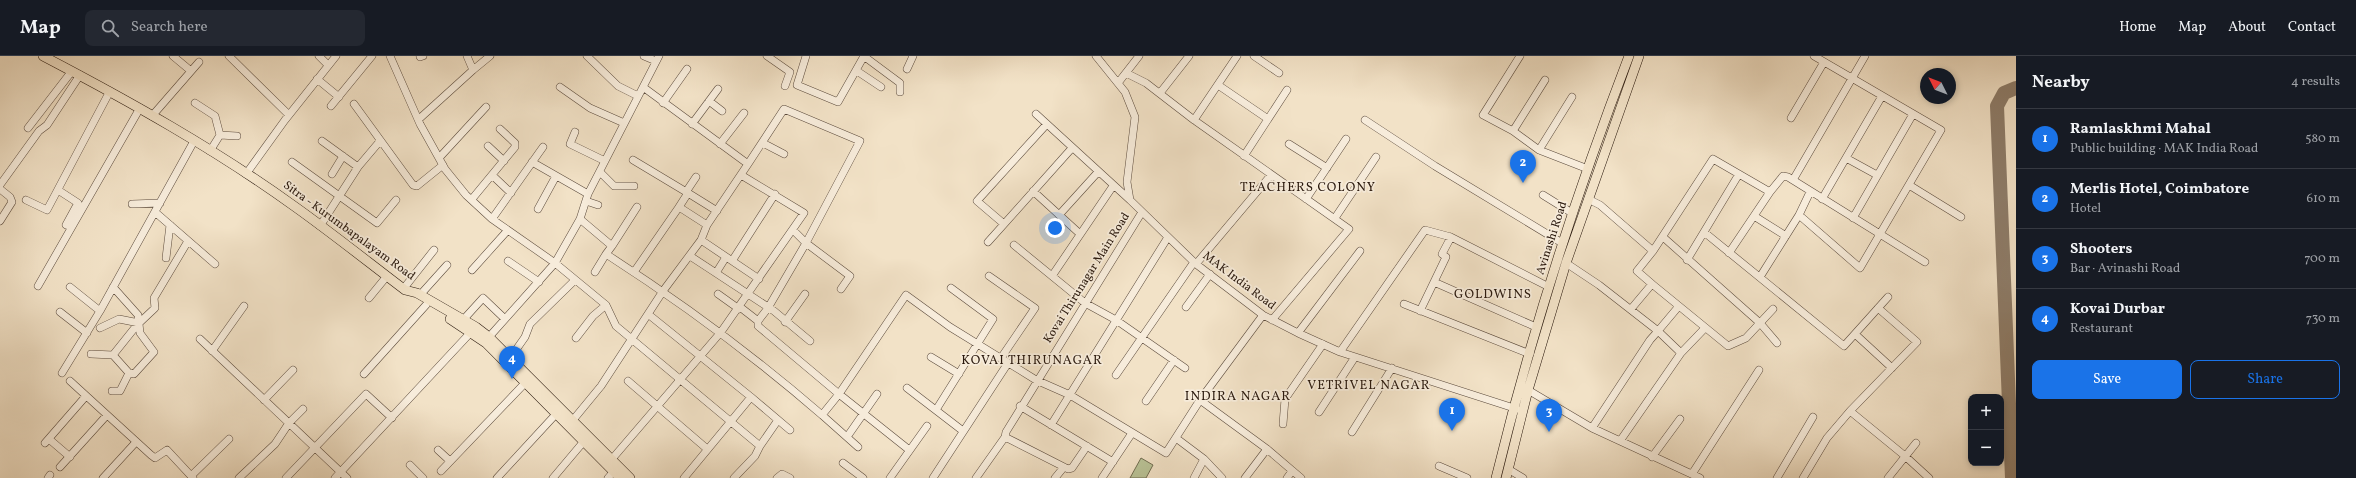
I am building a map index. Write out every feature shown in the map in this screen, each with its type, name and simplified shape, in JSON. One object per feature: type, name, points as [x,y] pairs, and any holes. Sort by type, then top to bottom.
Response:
[{"type":"main road","name":"Sitra - Kurumbapalayam Road","points":[[43,56],[140,108],[210,151],[246,174],[320,226],[405,289],[420,295],[463,320],[474,330],[489,337],[511,357],[630,478]]},
{"type":"main road","name":"Avinashi Road","points":[[1496,478],[1536,327],[1562,243],[1629,56]]},
{"type":"main road","name":"Avinashi Road","points":[[1507,474],[1528,390],[1566,263],[1639,56]]},
{"type":"main road","points":[[405,289],[413,297],[426,305],[474,330],[585,440],[614,476]]},
{"type":"street","points":[[173,56],[191,71]]},
{"type":"street","points":[[229,56],[289,115]]},
{"type":"street","points":[[319,56],[328,65]]},
{"type":"street","points":[[246,174],[289,115],[336,56]]},
{"type":"street","points":[[331,106],[372,56]]},
{"type":"street","points":[[390,56],[441,162],[472,200],[507,231],[555,263],[606,304],[616,326],[760,446]]},
{"type":"street","points":[[467,56],[473,70]]},
{"type":"street","points":[[419,119],[490,56]]},
{"type":"street","points":[[587,56],[618,86],[638,96]]},
{"type":"street","points":[[489,337],[555,263],[580,219],[587,197],[657,59],[644,56]]},
{"type":"street","points":[[767,56],[790,72],[785,86]]},
{"type":"street","points":[[806,56],[797,85],[838,102],[865,56],[900,83],[900,92]]},
{"type":"street","points":[[907,69],[913,56]]},
{"type":"street","points":[[1096,56],[1125,92],[1135,117],[1127,182],[1130,200]]},
{"type":"street","points":[[1118,83],[1139,56]]},
{"type":"street","points":[[1160,93],[1190,56]]},
{"type":"street","points":[[1194,120],[1237,56]]},
{"type":"street","points":[[1254,56],[1279,73]]},
{"type":"street","points":[[1520,56],[1483,115],[1513,131],[1539,150],[1588,169]]},
{"type":"street","points":[[1799,215],[1860,268],[1941,130],[1814,56]]},
{"type":"street","points":[[1793,180],[1865,56]]},
{"type":"street","points":[[152,116],[199,62]]},
{"type":"street","points":[[1791,118],[1824,62]]},
{"type":"street","points":[[663,103],[687,69]]},
{"type":"street","points":[[857,71],[881,86]]},
{"type":"street","points":[[1126,72],[1146,83],[1244,156],[1349,229],[1272,320]]},
{"type":"street","points":[[28,128],[76,73]]},
{"type":"street","points":[[0,185],[39,131],[47,125],[76,73]]},
{"type":"street","points":[[317,79],[339,97]]},
{"type":"street","points":[[1513,131],[1545,80]]},
{"type":"street","points":[[1218,85],[1268,119]]},
{"type":"street","points":[[560,87],[590,108],[624,124]]},
{"type":"street","points":[[643,88],[748,164]]},
{"type":"street","points":[[692,124],[718,89]]},
{"type":"street","points":[[1244,156],[1288,90]]},
{"type":"street","points":[[26,200],[47,210],[110,91]]},
{"type":"street","points":[[1822,199],[1882,96]]},
{"type":"street","points":[[1539,150],[1572,97]]},
{"type":"street","points":[[709,102],[722,111]]},
{"type":"street","points":[[195,104],[215,116],[220,135],[210,151]]},
{"type":"street","points":[[354,104],[380,141],[415,186],[441,162],[465,130],[486,107]]},
{"type":"street","points":[[38,286],[140,108]]},
{"type":"street","points":[[574,420],[601,386],[663,291],[701,240],[707,225],[763,144],[784,109],[860,141],[806,243],[768,308],[758,321],[758,326],[908,450]]},
{"type":"street","points":[[720,144],[744,113]]},
{"type":"street","name":"MAK India Road","points":[[1036,114],[1046,125],[1130,200],[1195,263],[1262,315],[1340,352],[1523,411]]},
{"type":"street","points":[[1853,218],[1913,114]]},
{"type":"street","points":[[1365,120],[1436,166],[1562,243]]},
{"type":"street","points":[[1004,224],[977,201],[1046,125]]},
{"type":"street","points":[[472,200],[516,145],[500,129]]},
{"type":"street","points":[[465,130],[471,136]]},
{"type":"street","points":[[575,132],[570,144],[605,161]]},
{"type":"street","points":[[220,135],[237,136]]},
{"type":"street","points":[[1306,199],[1346,139]]},
{"type":"street","points":[[62,372],[100,311],[194,141]]},
{"type":"street","points":[[322,141],[358,167]]},
{"type":"street","points":[[320,226],[358,167],[380,141]]},
{"type":"street","points":[[763,144],[784,154]]},
{"type":"street","points":[[1289,144],[1327,168]]},
{"type":"street","points":[[488,146],[504,161]]},
{"type":"street","points":[[492,219],[543,147]]},
{"type":"street","points":[[988,242],[1072,148]]},
{"type":"street","points":[[332,174],[343,156]]},
{"type":"street","points":[[1335,218],[1376,157]]},
{"type":"street","points":[[1846,158],[1877,175]]},
{"type":"street","points":[[1770,192],[1713,159],[1710,160],[1654,251],[1637,271],[1728,346],[1746,338],[1774,309]]},
{"type":"street","points":[[633,160],[717,211]]},
{"type":"street","points":[[292,162],[377,223],[396,200]]},
{"type":"street","points":[[532,162],[556,176],[598,205]]},
{"type":"street","points":[[600,172],[614,186],[634,186]]},
{"type":"street","points":[[1059,215],[1098,172]]},
{"type":"street","points":[[1687,260],[1739,174]]},
{"type":"street","points":[[492,175],[511,193]]},
{"type":"street","points":[[741,175],[817,220]]},
{"type":"street","points":[[1116,375],[1195,263],[1271,175]]},
{"type":"street","points":[[538,209],[556,176]]},
{"type":"street","points":[[1729,253],[1770,192],[1783,176],[1793,180],[1810,192],[1925,262]]},
{"type":"street","points":[[634,272],[679,207],[696,177]]},
{"type":"street","points":[[1909,185],[1961,217]]},
{"type":"street","points":[[1052,276],[1079,233],[1113,186]]},
{"type":"street","points":[[0,189],[10,197],[12,202],[0,222]]},
{"type":"street","points":[[58,190],[78,203],[66,225]]},
{"type":"street","points":[[1033,192],[1079,233]]},
{"type":"street","points":[[1760,277],[1799,215],[1810,192]]},
{"type":"street","points":[[716,273],[729,259],[775,194]]},
{"type":"street","points":[[1543,195],[1572,213]]},
{"type":"street","points":[[1588,199],[1600,205],[1654,251]]},
{"type":"street","points":[[132,204],[160,203]]},
{"type":"street","points":[[595,272],[637,207]]},
{"type":"street","points":[[679,207],[707,225]]},
{"type":"street","points":[[155,212],[215,264]]},
{"type":"street","name":"Kovai Thirunagar Main Road","points":[[976,478],[1005,437],[1006,432],[1020,406],[1142,212]]},
{"type":"street","points":[[612,459],[721,332],[749,295],[804,213]]},
{"type":"street","points":[[1754,216],[1786,236]]},
{"type":"street","points":[[580,219],[612,246]]},
{"type":"street","points":[[166,258],[170,225]]},
{"type":"street","points":[[793,230],[806,243],[850,276],[841,289]]},
{"type":"street","points":[[1340,352],[1425,230],[1451,236],[1549,287]]},
{"type":"street","points":[[472,270],[507,231]]},
{"type":"street","points":[[1704,232],[1844,346],[1888,297]]},
{"type":"street","points":[[1420,310],[1446,257],[1442,254],[1451,236]]},
{"type":"street","points":[[1051,425],[1168,237]]},
{"type":"street","points":[[1663,237],[1687,260],[1760,322],[1777,343]]},
{"type":"street","points":[[701,240],[759,279]]},
{"type":"street","points":[[113,355],[139,323],[155,308],[154,298],[188,241]]},
{"type":"street","points":[[1014,245],[1085,302],[1116,320],[1185,368]]},
{"type":"street","points":[[405,289],[434,250]]},
{"type":"street","points":[[1298,333],[1360,251]]},
{"type":"street","points":[[606,254],[663,291],[721,332],[770,370],[858,447]]},
{"type":"street","points":[[690,256],[768,308],[810,341]]},
{"type":"street","points":[[508,261],[539,282]]},
{"type":"street","points":[[1566,263],[1631,309],[1682,353]]},
{"type":"street","points":[[420,295],[447,265]]},
{"type":"street","points":[[1186,306],[1210,274]]},
{"type":"street","points":[[369,298],[388,276]]},
{"type":"street","points":[[990,276],[1036,308],[1001,358]]},
{"type":"street","points":[[511,357],[525,337],[530,324],[575,280]]},
{"type":"street","points":[[1434,282],[1536,327]]},
{"type":"street","points":[[1631,309],[1652,284]]},
{"type":"street","points":[[70,286],[100,311]]},
{"type":"street","points":[[91,354],[113,355],[129,373],[134,374],[154,352],[140,333],[138,315],[113,287]]},
{"type":"street","points":[[936,410],[993,319],[951,288]]},
{"type":"street","points":[[718,294],[758,321]]},
{"type":"street","points":[[785,322],[805,294]]},
{"type":"street","points":[[822,415],[839,394],[906,295],[1008,363],[1036,380],[1070,395],[1166,453],[1200,400],[1262,315]]},
{"type":"street","points":[[463,320],[483,298],[505,319]]},
{"type":"street","points":[[576,338],[593,316],[606,304]]},
{"type":"street","points":[[1404,304],[1530,354]]},
{"type":"street","points":[[364,374],[426,305]]},
{"type":"street","points":[[212,351],[244,306]]},
{"type":"street","points":[[1592,428],[1650,340],[1679,306]]},
{"type":"street","points":[[1803,478],[1827,438],[1850,411],[1917,342],[1878,308]]},
{"type":"street","points":[[60,312],[86,333]]},
{"type":"street","points":[[648,314],[790,430]]},
{"type":"street","points":[[100,328],[119,319],[139,323]]},
{"type":"street","points":[[1620,441],[1682,353],[1705,328]]},
{"type":"street","points":[[335,478],[474,330]]},
{"type":"street","points":[[1854,334],[1892,368]]},
{"type":"street","points":[[200,339],[347,478]]},
{"type":"street","points":[[1283,424],[1285,399],[1323,344]]},
{"type":"street","points":[[931,357],[959,374]]},
{"type":"street","points":[[1319,412],[1355,357]]},
{"type":"street","points":[[1146,401],[1174,360]]},
{"type":"street","points":[[933,478],[1008,363]]},
{"type":"street","points":[[1352,432],[1392,368]]},
{"type":"street","points":[[264,400],[292,370]]},
{"type":"street","points":[[1692,474],[1759,370]]},
{"type":"street","points":[[112,391],[120,391],[129,373]]},
{"type":"street","points":[[70,381],[155,458],[167,450],[192,477],[229,439]]},
{"type":"street","points":[[628,381],[658,405],[706,448]]},
{"type":"street","points":[[441,471],[526,382]]},
{"type":"street","points":[[907,388],[963,431]]},
{"type":"street","points":[[1528,390],[1592,428],[1700,478]]},
{"type":"street","points":[[286,478],[366,394],[392,418]]},
{"type":"street","points":[[847,437],[877,394]]},
{"type":"street","points":[[70,457],[47,441],[86,396]]},
{"type":"street","points":[[684,478],[706,448],[751,398]]},
{"type":"street","points":[[1200,400],[1267,449],[1301,478]]},
{"type":"street","points":[[1020,406],[1113,462]]},
{"type":"street","points":[[239,478],[275,444],[289,423],[303,409]]},
{"type":"street","points":[[1850,411],[1905,456],[1929,478]]},
{"type":"street","points":[[497,478],[557,413]]},
{"type":"street","points":[[60,467],[107,415]]},
{"type":"street","points":[[1777,478],[1813,417]]},
{"type":"street","points":[[1652,457],[1680,419]]},
{"type":"street","points":[[734,478],[755,456],[778,420]]},
{"type":"street","points":[[890,478],[908,450],[927,426]]},
{"type":"street","points":[[1102,478],[1132,433]]},
{"type":"street","points":[[1005,437],[1064,467],[1072,468],[1087,446]]},
{"type":"street","points":[[1176,438],[1204,459],[1222,478]]},
{"type":"street","points":[[553,478],[585,440]]},
{"type":"street","points":[[103,478],[136,442]]},
{"type":"street","points":[[1888,478],[1916,443]]},
{"type":"street","points":[[1245,478],[1267,449]]},
{"type":"street","points":[[438,450],[450,461]]},
{"type":"street","points":[[1194,478],[1204,459]]},
{"type":"street","points":[[844,463],[864,478]]},
{"type":"street","points":[[410,465],[423,478]]},
{"type":"street","points":[[1439,466],[1467,478]]},
{"type":"street","points":[[1055,478],[1064,467]]},
{"type":"street","points":[[1287,478],[1292,471]]},
{"type":"street","points":[[777,478],[782,474],[790,478]]},
{"type":"street","points":[[1507,474],[1524,478]]},
{"type":"green space","points":[[1141,458],[1153,465],[1146,478],[1130,478]]},
{"type":"taxiway","points":[[2012,478],[1997,106],[2004,93],[2016,88]]},
{"type":"place","name":"Merlis Hotel, Coimbatore","points":[[1523,183]]},
{"type":"place","name":"Kovai Durbar","points":[[512,379]]},
{"type":"place","name":"Ramlaskhmi Mahal","points":[[1452,431]]},
{"type":"place","name":"Shooters","points":[[1549,432]]},
{"type":"district","name":"TEACHERS COLONY","points":[[1308,188]]},
{"type":"district","name":"GOLDWINS","points":[[1493,295]]},
{"type":"district","name":"KOVAI THIRUNAGAR","points":[[1032,361]]},
{"type":"district","name":"VETRIVEL NAGAR","points":[[1369,386]]},
{"type":"district","name":"INDIRA NAGAR","points":[[1238,397]]}]
